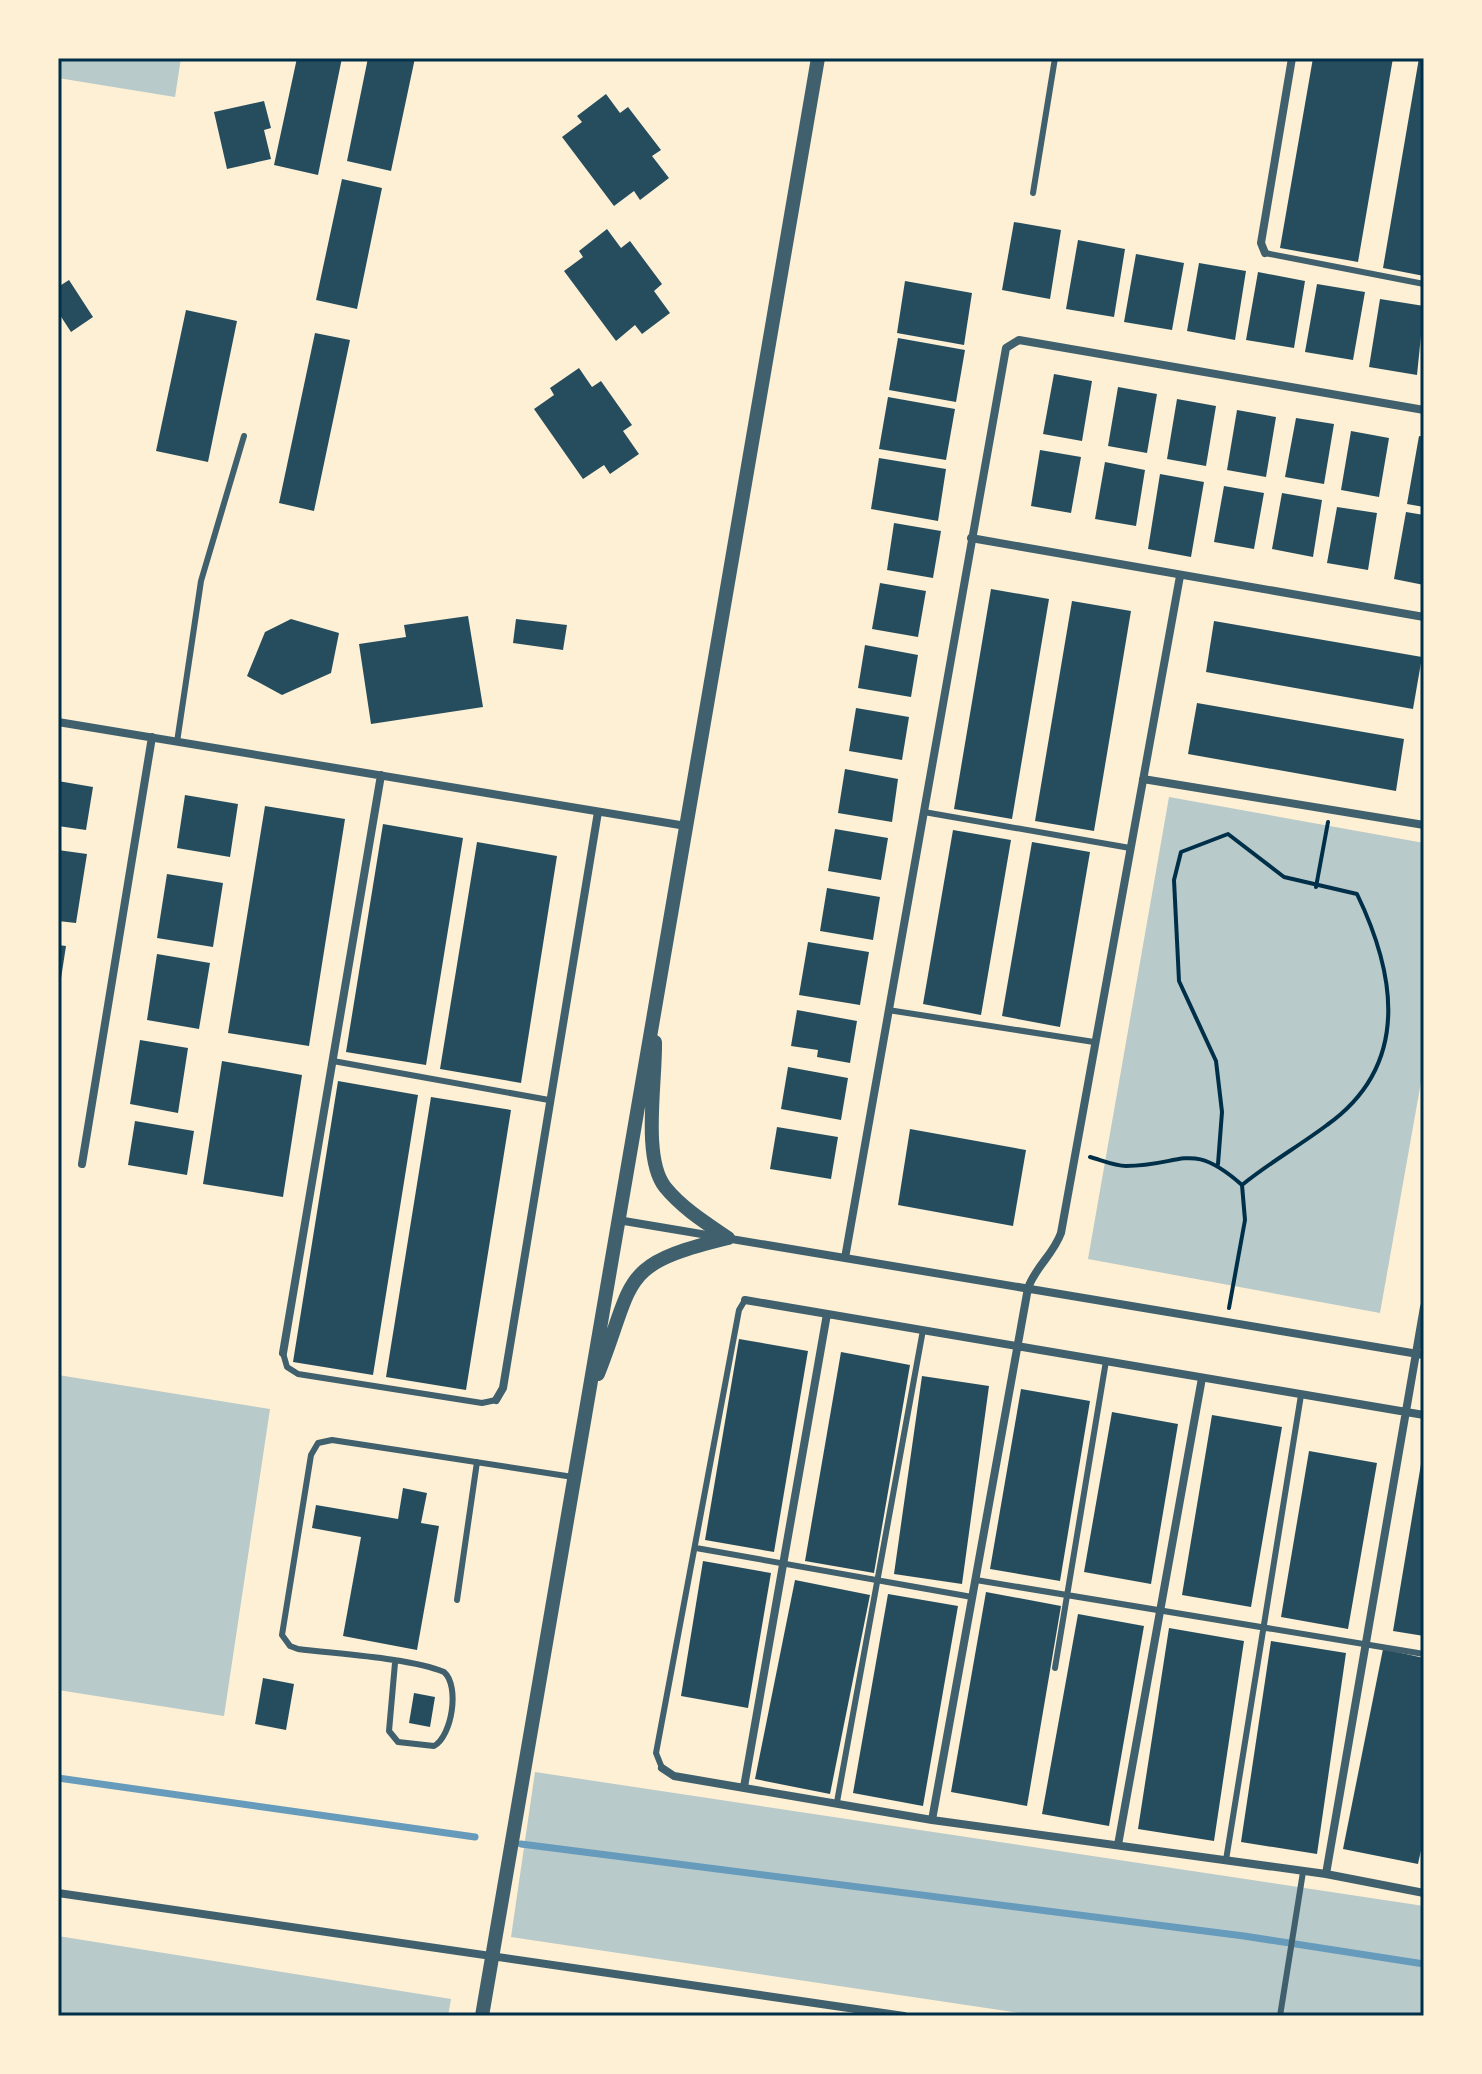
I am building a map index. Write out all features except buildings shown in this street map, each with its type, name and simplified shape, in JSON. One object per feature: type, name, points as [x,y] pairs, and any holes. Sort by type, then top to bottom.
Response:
[{"type":"street","points":[[482,2016],[818,58]]},
{"type":"street","points":[[1265,253],[1261,243],[1292,58]]},
{"type":"street","points":[[845,1258],[1006,348],[1019,340],[1424,410]]},
{"type":"street","points":[[971,538],[1424,617]]},
{"type":"street","points":[[932,1820],[1028,1288],[1035,1269],[1050,1256],[1061,1233],[1180,576]]},
{"type":"street","points":[[58,722],[686,826]]},
{"type":"street","points":[[82,1164],[152,737]]},
{"type":"street","points":[[283,1353],[381,775]]},
{"type":"street","points":[[1143,779],[1424,825]]},
{"type":"street","points":[[496,1400],[503,1388],[598,812]]},
{"type":"street","points":[[654,1013],[656,1079],[651,1154],[657,1173],[680,1202],[728,1238]]},
{"type":"street","points":[[618,1220],[1420,1355]]},
{"type":"street","points":[[587,1404],[628,1287],[659,1258],[728,1238]]},
{"type":"street","points":[[745,1300],[1424,1415]]},
{"type":"street","points":[[1326,1874],[1420,1355],[1424,1307]]},
{"type":"street","points":[[744,1787],[827,1314]]},
{"type":"street","points":[[1118,1845],[1202,1378]]},
{"type":"street","points":[[662,1768],[674,1776],[932,1820],[1326,1874],[1424,1893]]},
{"type":"street","points":[[58,1893],[904,2016]]},
{"type":"lane","points":[[1033,193],[1055,58]]},
{"type":"lane","points":[[1265,253],[1424,284]]},
{"type":"lane","points":[[177,742],[201,581],[244,436]]},
{"type":"lane","points":[[924,812],[1130,848]]},
{"type":"lane","points":[[888,1010],[1094,1042]]},
{"type":"lane","points":[[333,1061],[549,1100]]},
{"type":"lane","points":[[662,1768],[656,1753],[739,1310],[745,1300]]},
{"type":"lane","points":[[837,1802],[923,1330]]},
{"type":"lane","points":[[283,1353],[287,1367],[298,1374],[482,1403],[496,1400]]},
{"type":"lane","points":[[1055,1668],[1070,1595],[1106,1361]]},
{"type":"lane","points":[[1226,1860],[1301,1395]]},
{"type":"lane","points":[[395,1663],[389,1731],[398,1742],[434,1746],[447,1731],[452,1683],[437,1669],[298,1649],[290,1646],[282,1635],[313,1448],[318,1443],[332,1440],[574,1477]]},
{"type":"lane","points":[[457,1600],[477,1462]]},
{"type":"lane","points":[[696,1548],[972,1597]]},
{"type":"lane","points":[[976,1580],[1424,1654]]},
{"type":"lane","points":[[1280,2016],[1303,1872]]},
{"type":"path","points":[[1316,887],[1330,810]]},
{"type":"path","points":[[1218,1164],[1222,1112],[1216,1061],[1202,1026],[1185,998],[1178,967],[1178,911],[1174,880],[1181,852],[1228,834],[1284,877],[1316,887],[1357,894],[1372,924],[1391,1003],[1389,1036],[1352,1103],[1329,1124],[1274,1159],[1242,1185]]},
{"type":"path","points":[[1075,1153],[1124,1166],[1188,1157],[1218,1164],[1242,1185],[1245,1220],[1226,1322]]},
{"type":"shaded area","points":[[58,58],[181,58],[175,97],[58,78]]},
{"type":"shaded area","points":[[1169,797],[1424,843],[1424,1065],[1380,1313],[1088,1259]]},
{"type":"shaded area","points":[[58,1375],[270,1409],[224,1716],[58,1690]]},
{"type":"shaded area","points":[[535,1772],[1424,1906],[1424,2016],[1039,2016],[511,1937]]},
{"type":"shaded area","points":[[58,1936],[451,1999],[448,2016],[58,2016]]},
{"type":"waterway","points":[[58,1778],[475,1837]]},
{"type":"waterway","points":[[521,1844],[1244,1936],[1424,1964]]}]
